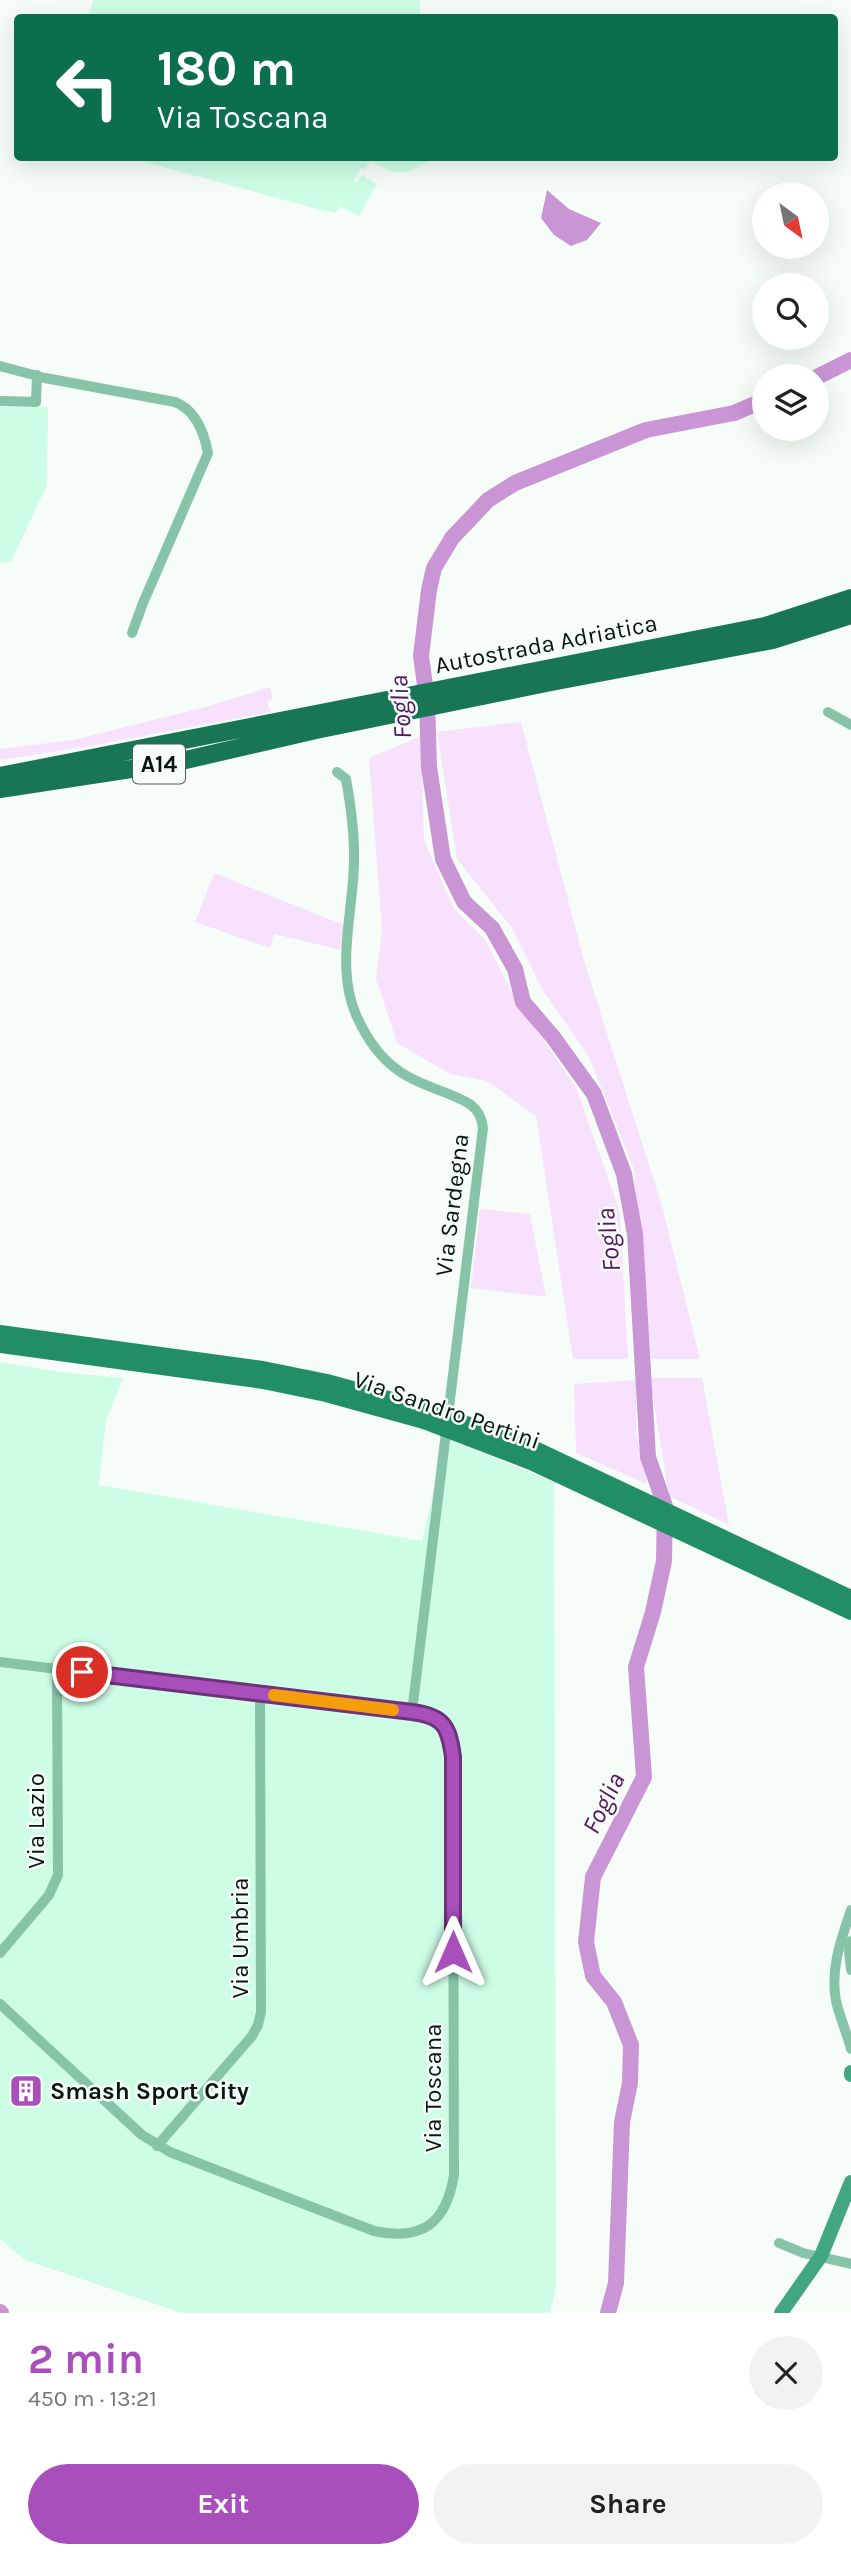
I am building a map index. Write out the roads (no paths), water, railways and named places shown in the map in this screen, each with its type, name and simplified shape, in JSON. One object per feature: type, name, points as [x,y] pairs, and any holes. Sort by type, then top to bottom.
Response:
[{"type":"highway","name":"Autostrada Adriatica","points":[[0,776],[315,723],[545,676],[765,626],[851,597]]},
{"type":"highway","name":"Autostrada Adriatica","points":[[545,676],[773,640],[851,615]]},
{"type":"highway","name":"Autostrada Adriatica","points":[[0,789],[177,762],[315,723]]},
{"type":"main road","name":"Via Sandro Pertini","points":[[0,1333],[263,1369],[327,1382],[537,1450],[851,1598]]},
{"type":"main road","name":"Via Sandro Pertini","points":[[0,1345],[263,1381],[426,1416],[531,1462],[851,1612]]},
{"type":"main road","points":[[781,2313],[821,2256],[851,2182]]},
{"type":"street","points":[[0,366],[175,402],[186,406],[199,425],[208,453],[152,579],[132,633]]},
{"type":"street","points":[[0,401],[36,401],[37,375]]},
{"type":"street","points":[[828,712],[851,724]]},
{"type":"street","name":"Via Sardegna","points":[[337,772],[346,779],[354,824],[355,863],[346,957],[355,1014],[378,1052],[398,1070],[424,1086],[471,1105],[478,1112],[483,1128],[412,1712]]},
{"type":"street","name":"Via Toscana","points":[[0,1662],[412,1712],[436,1718],[445,1726],[451,1737],[453,1757],[454,2175],[450,2196],[441,2213],[428,2226],[395,2236],[374,2231],[157,2146],[0,2004]]},
{"type":"street","name":"Via Lazio","points":[[0,1953],[49,1895],[58,1875],[57,1669]]},
{"type":"street","name":"Via Umbria","points":[[157,2146],[251,2036],[258,2025],[261,2012],[260,1693]]},
{"type":"street","points":[[851,1910],[835,1967],[836,2001],[847,2027],[851,2049]]},
{"type":"street","points":[[851,1941],[851,1970]]},
{"type":"street","points":[[779,2243],[803,2253],[851,2264]]},
{"type":"waterway","name":"Foglia","points":[[829,371],[851,360]]},
{"type":"waterway","name":"Foglia","points":[[608,2313],[616,2283],[622,2122],[630,2083],[631,2045],[614,2002],[593,1976],[586,1942],[593,1877],[644,1777],[636,1667],[653,1612],[664,1561],[665,1506],[648,1457],[635,1234],[624,1174],[594,1094],[553,1037],[523,1002],[515,969],[492,928],[464,902],[443,859],[429,767],[427,700],[421,656],[434,568],[452,538],[488,500],[515,483],[646,430],[734,413],[752,405]]},
{"type":"place","name":"Smash Sport City","points":[[26,2091]]}]
